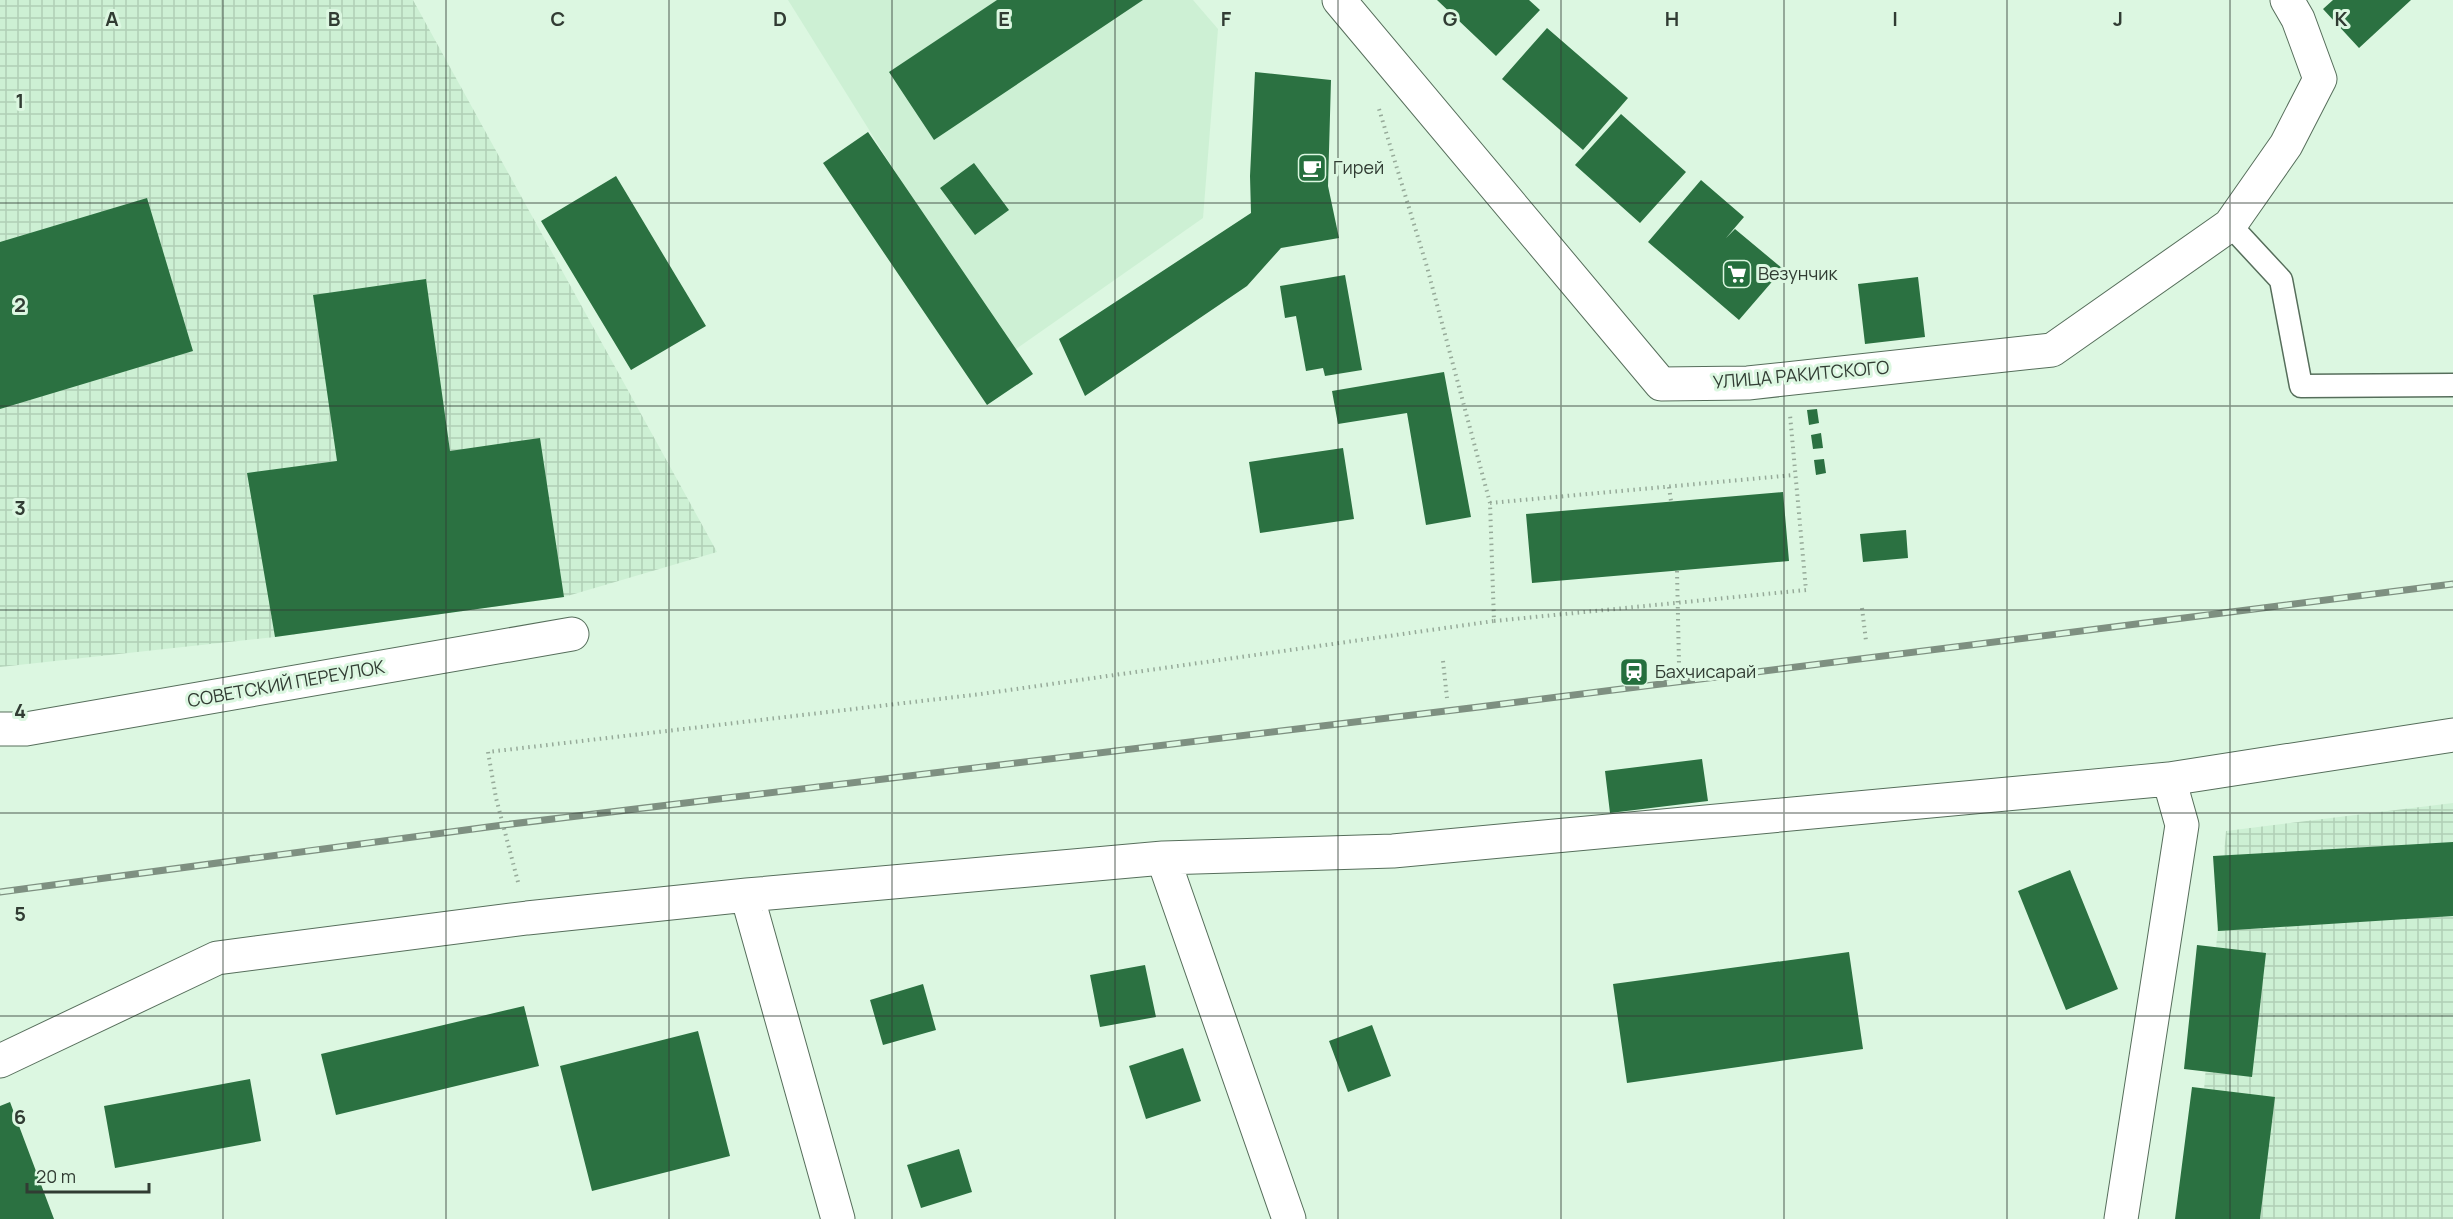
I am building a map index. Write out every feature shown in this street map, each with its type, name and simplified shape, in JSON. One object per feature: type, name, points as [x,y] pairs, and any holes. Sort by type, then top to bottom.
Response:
[{"type":"street","name":"УЛИЦА РАКИТСКОГО","points":[[1339,0],[1661,384],[1748,383],[2052,350],[2230,225],[2286,145],[2320,79],[2298,19],[2287,0]]},
{"type":"street","name":"СОВЕТСКИЙ ПЕРЕУЛОК","points":[[0,729],[26,729],[572,634]]},
{"type":"street","points":[[0,1060],[217,958],[527,918],[747,895],[1163,858],[1393,851],[2169,779],[2453,735]]},
{"type":"street","points":[[2121,1219],[2182,825],[2169,779]]},
{"type":"street","points":[[1163,858],[1289,1219]]},
{"type":"street","points":[[747,895],[837,1219]]},
{"type":"lane","points":[[2230,225],[2281,280],[2301,386],[2453,385]]},
{"type":"path","points":[[1377,101],[1427,267],[1490,503],[1494,621]]},
{"type":"path","points":[[527,918],[496,798],[488,752],[981,694],[1494,621],[1806,590],[1794,475],[1788,378]]},
{"type":"path","points":[[1490,503],[1794,475]]},
{"type":"path","points":[[1669,487],[1671,501]]},
{"type":"path","points":[[1677,571],[1679,664]]},
{"type":"path","points":[[1862,608],[1866,641]]},
{"type":"path","points":[[1443,661],[1447,698]]},
{"type":"shaded area","points":[[0,0],[413,0],[717,552],[564,597],[275,637],[0,667]]},
{"type":"shaded area","points":[[788,0],[1193,0],[1218,29],[1203,218],[1009,354]]},
{"type":"shaded area","points":[[2453,803],[2453,1219],[2193,1219],[2226,831]]},
{"type":"building","points":[[997,0],[1143,0],[934,140],[889,72]]},
{"type":"building","points":[[1437,0],[1529,0],[1540,10],[1496,56]]},
{"type":"building","points":[[2333,0],[2411,0],[2359,48],[2323,9]]},
{"type":"building","points":[[1547,28],[1628,98],[1583,150],[1502,79]]},
{"type":"building","points":[[1255,72],[1331,80],[1328,186],[1339,238],[1281,248],[1247,286],[1085,396],[1059,339],[1251,213],[1250,176]]},
{"type":"building","points":[[1621,114],[1686,172],[1640,223],[1575,165]]},
{"type":"building","points":[[868,132],[1033,374],[987,405],[823,163]]},
{"type":"building","points":[[974,163],[1009,210],[975,235],[940,188]]},
{"type":"building","points":[[616,176],[706,326],[631,370],[541,221]]},
{"type":"building","points":[[1701,180],[1744,217],[1726,238],[1735,229],[1783,269],[1739,320],[1648,242]]},
{"type":"building","points":[[147,198],[193,351],[0,409],[0,242]]},
{"type":"building","points":[[1345,275],[1362,370],[1325,376],[1323,368],[1306,371],[1296,316],[1285,318],[1280,286]]},
{"type":"building","points":[[1918,277],[1925,337],[1865,344],[1858,284]]},
{"type":"building","points":[[426,279],[450,451],[540,438],[564,597],[275,637],[247,473],[337,461],[313,295]]},
{"type":"building","points":[[1444,372],[1471,517],[1426,525],[1407,413],[1338,424],[1332,391]]},
{"type":"building","points":[[1817,409],[1819,423],[1809,425],[1807,410]]},
{"type":"building","points":[[1821,433],[1823,448],[1813,449],[1811,435]]},
{"type":"building","points":[[1343,448],[1354,519],[1260,533],[1249,462]]},
{"type":"building","points":[[1824,459],[1826,473],[1816,475],[1814,460]]},
{"type":"building","points":[[1783,492],[1789,561],[1532,583],[1526,514]]},
{"type":"building","points":[[1906,530],[1908,558],[1863,562],[1860,534]]},
{"type":"building","points":[[1702,759],[1708,801],[1610,813],[1605,771]]},
{"type":"building","points":[[2453,842],[2453,916],[2218,931],[2213,856]]},
{"type":"building","points":[[2070,870],[2118,989],[2066,1010],[2018,891]]},
{"type":"building","points":[[2197,945],[2266,953],[2252,1077],[2184,1069]]},
{"type":"building","points":[[1849,952],[1863,1049],[1627,1083],[1613,984]]},
{"type":"building","points":[[1145,965],[1156,1017],[1100,1027],[1090,975]]},
{"type":"building","points":[[923,984],[936,1030],[883,1045],[870,1000]]},
{"type":"building","points":[[524,1006],[539,1066],[336,1115],[321,1054]]},
{"type":"building","points":[[1372,1025],[1391,1076],[1348,1092],[1329,1041]]},
{"type":"building","points":[[698,1031],[730,1156],[592,1191],[560,1066]]},
{"type":"building","points":[[1183,1048],[1201,1101],[1146,1119],[1129,1066]]},
{"type":"building","points":[[250,1079],[261,1141],[115,1168],[104,1106]]},
{"type":"building","points":[[2192,1087],[2275,1097],[2260,1219],[2175,1219]]},
{"type":"building","points":[[10,1102],[54,1219],[0,1219],[0,1106]]},
{"type":"building","points":[[959,1149],[972,1192],[921,1208],[907,1165]]},
{"type":"railway","points":[[0,892],[503,825],[1479,707],[2453,584]]},
{"type":"place","name":"Гирей","points":[[1312,168]]},
{"type":"place","name":"Везунчик","points":[[1737,274]]},
{"type":"place","name":"Бахчисарай","points":[[1634,672]]}]
